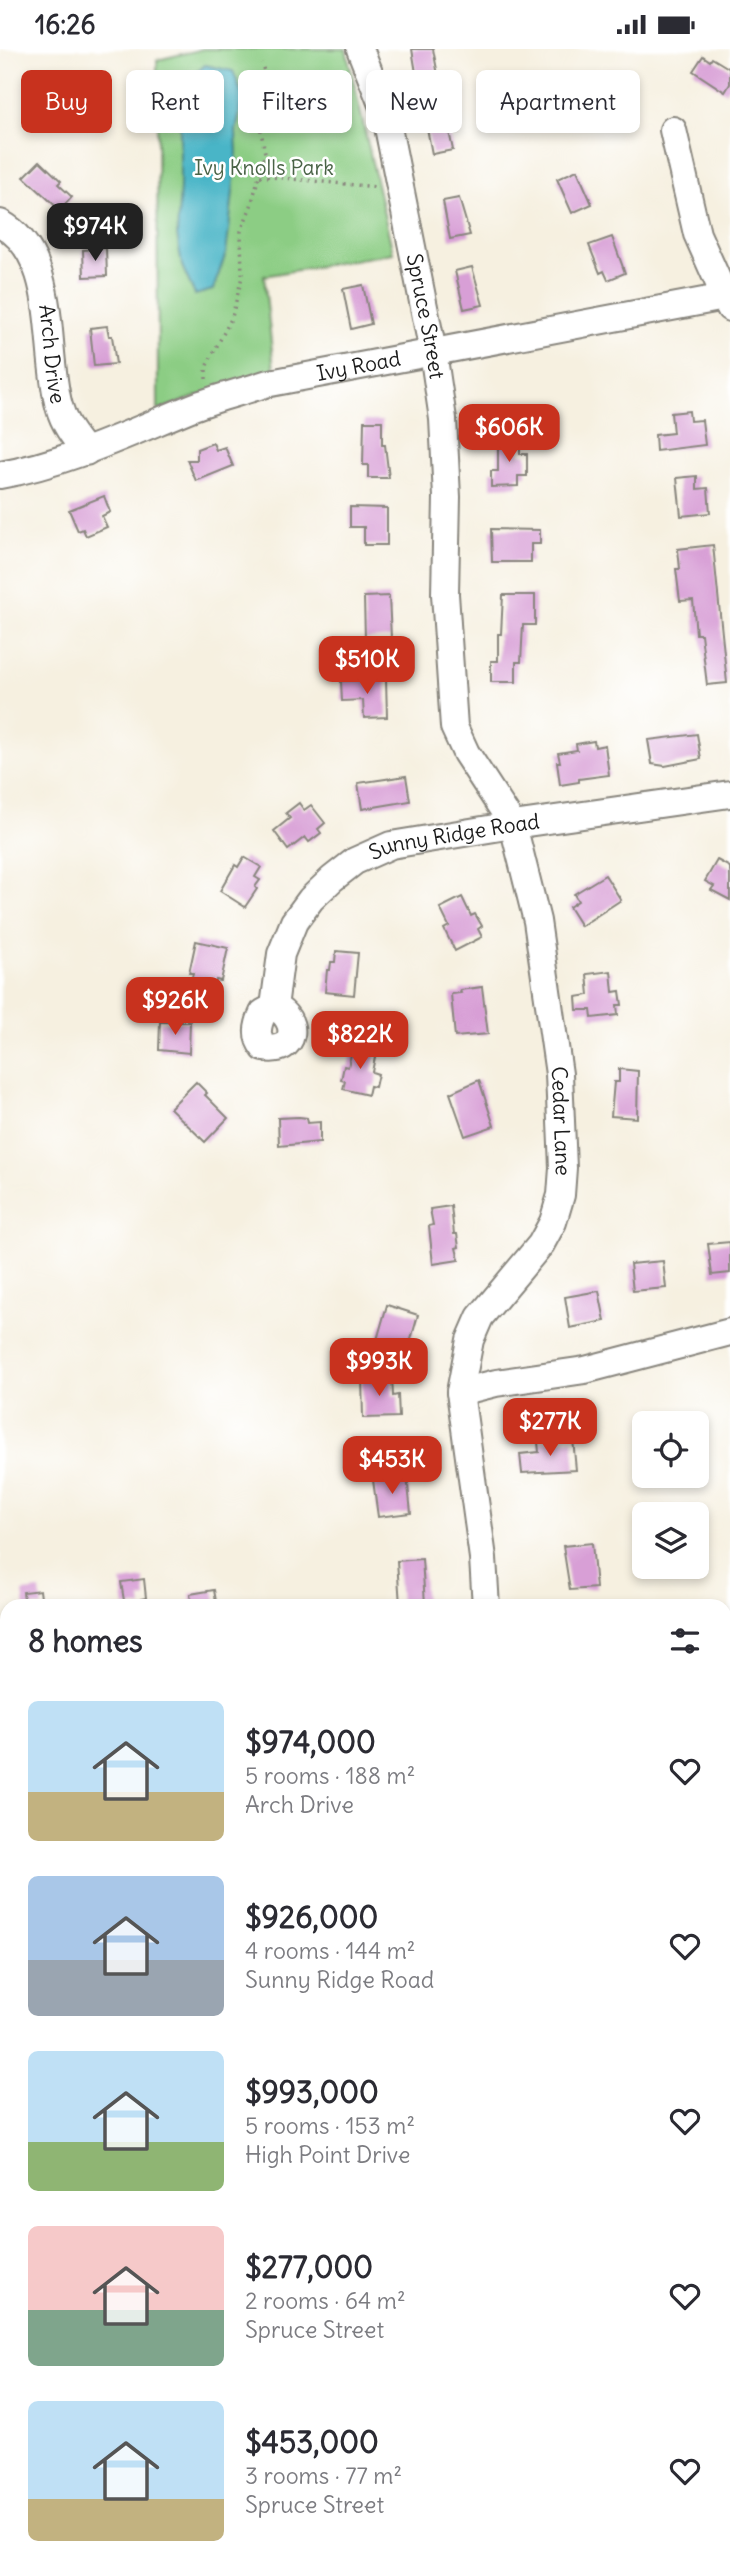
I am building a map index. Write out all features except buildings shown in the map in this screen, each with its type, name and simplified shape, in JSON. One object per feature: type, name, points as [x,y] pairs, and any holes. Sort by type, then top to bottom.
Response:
[{"type":"street","name":"Spruce Street","points":[[360,49],[385,112],[433,352],[443,419],[447,497],[445,594],[454,727],[466,753],[513,825]]},
{"type":"street","points":[[673,130],[697,235],[729,300]]},
{"type":"street","name":"Arch Drive","points":[[0,223],[12,229],[36,263],[44,290],[59,406],[67,428],[86,452]]},
{"type":"street","name":"Ivy Road","points":[[0,475],[25,471],[86,452],[207,402],[265,384],[729,300]]},
{"type":"street","name":"Sunny Ridge Road","points":[[274,1007],[281,954],[294,922],[311,899],[355,861],[391,845],[730,794]]},
{"type":"street","name":"Cedar Lane","points":[[460,1392],[470,1340],[480,1317],[541,1244],[553,1222],[561,1195],[563,1168],[559,1074],[537,921],[513,825]]},
{"type":"street","points":[[486,1599],[484,1558],[460,1392],[496,1383],[585,1370],[730,1332]]},
{"type":"path","points":[[207,402],[206,367],[232,317],[242,277],[241,231],[265,153],[260,126],[266,76],[261,63]]},
{"type":"path","points":[[259,176],[400,190]]},
{"type":"green space","name":"Ivy Knolls Park","points":[[203,49],[346,49],[351,70],[238,70],[238,133],[352,133],[352,75],[393,253],[264,276],[274,370],[158,410],[157,133],[224,133],[224,70],[157,70],[157,60]]},
{"type":"water","points":[[205,65],[233,71],[238,84],[238,121],[226,253],[213,290],[195,295],[182,266],[177,235],[180,133],[224,133],[224,70],[199,70]]}]
